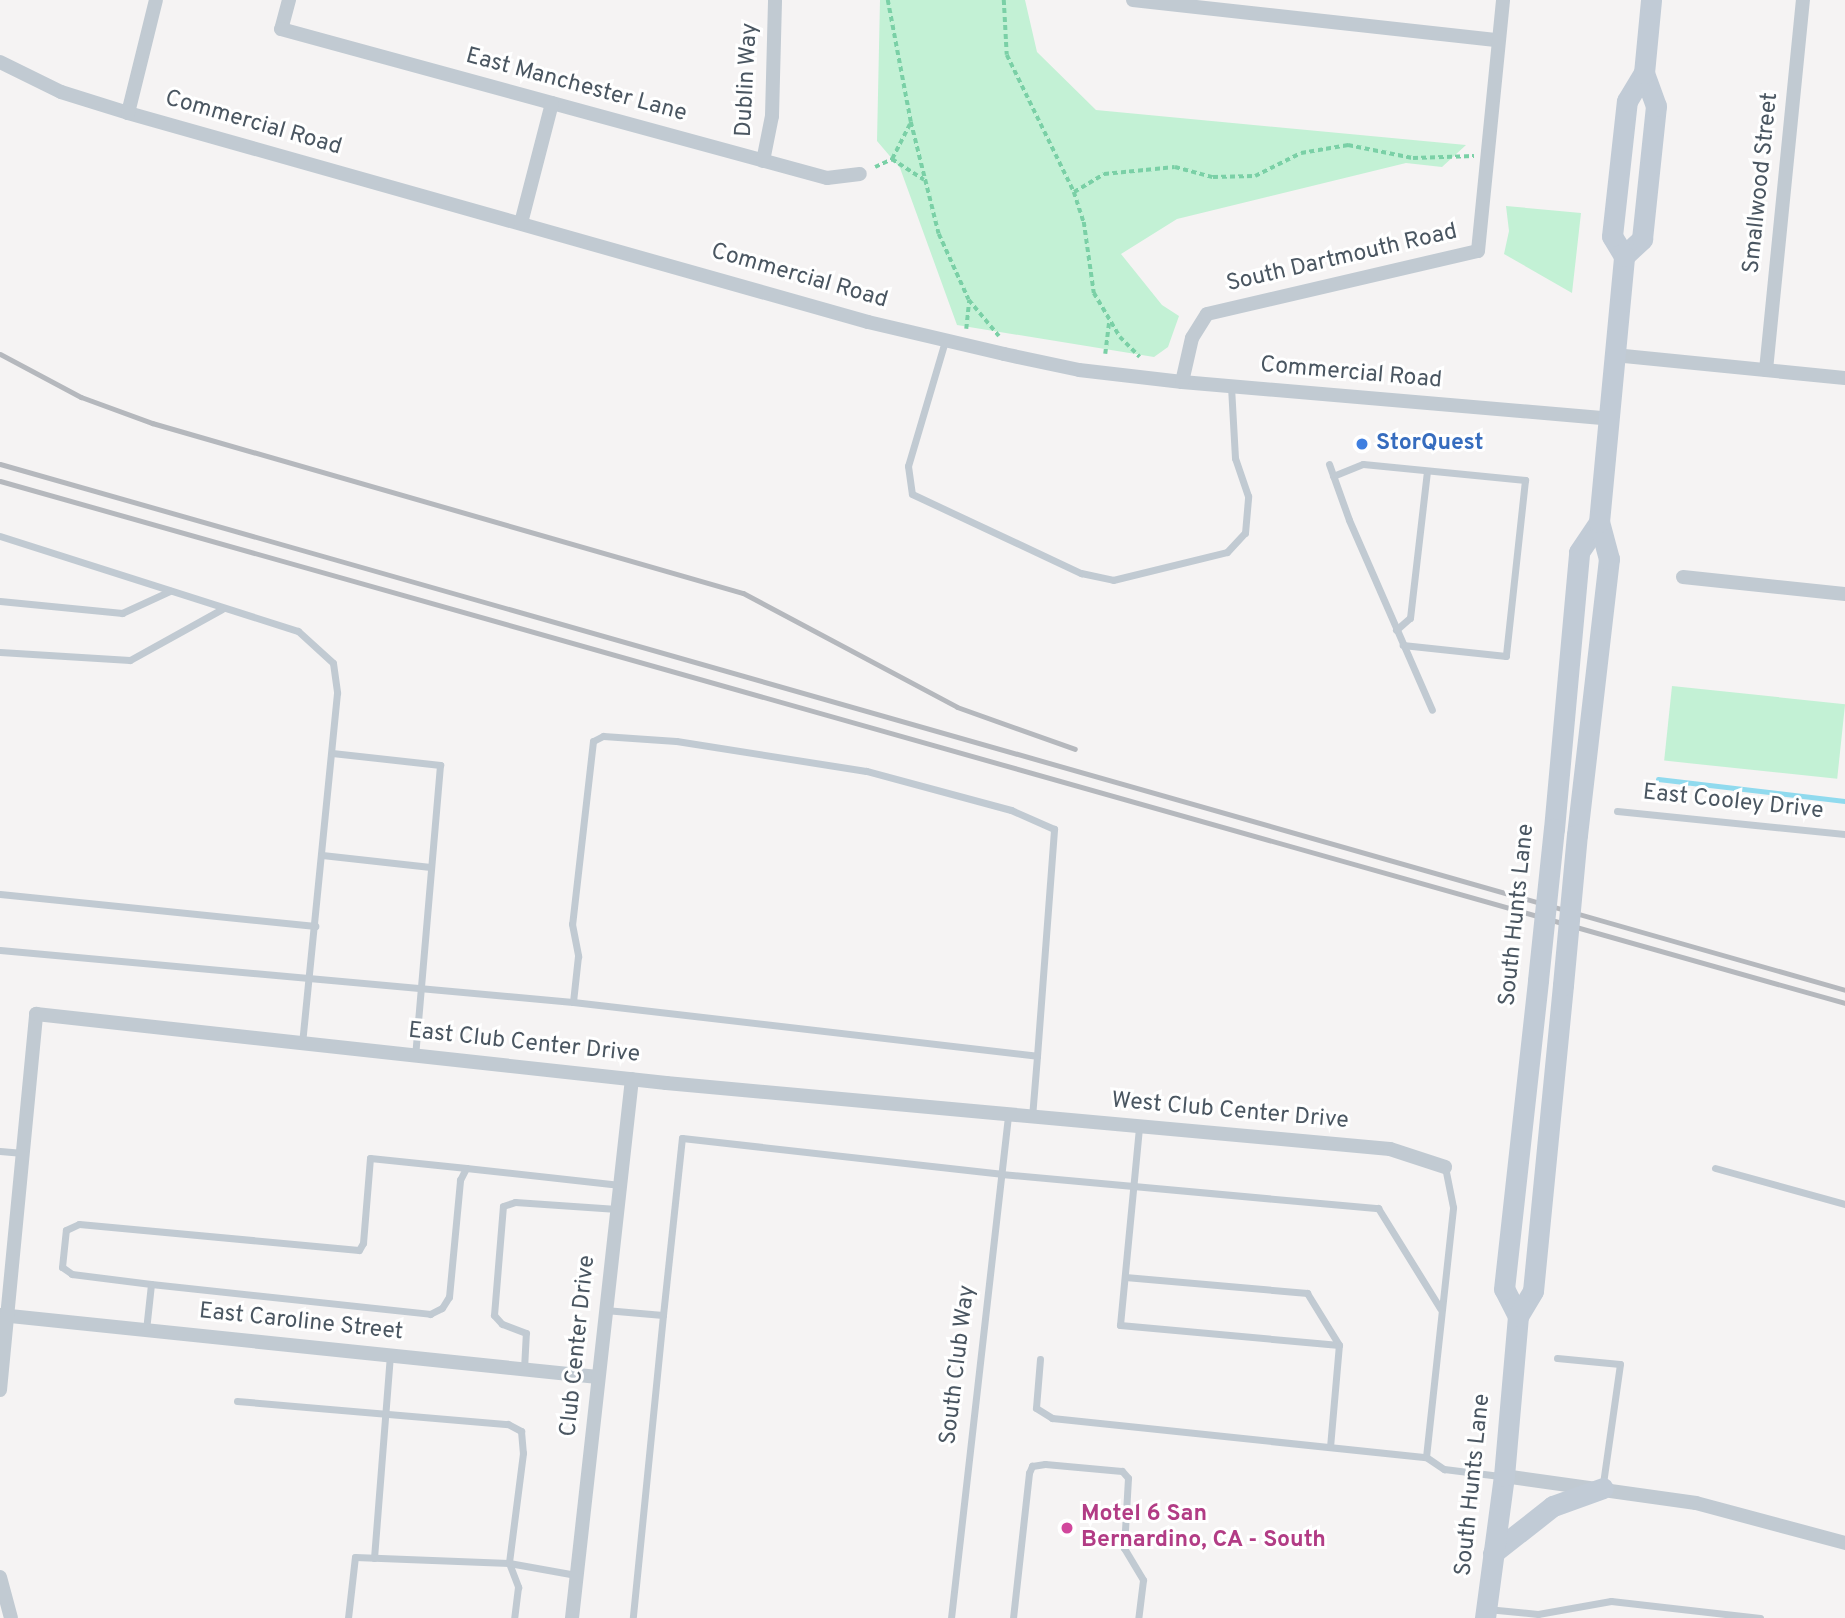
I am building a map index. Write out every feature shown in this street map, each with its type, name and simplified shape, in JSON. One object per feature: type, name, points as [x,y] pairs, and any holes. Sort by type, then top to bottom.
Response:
[{"type":"main road","name":"South Hunts Lane","points":[[1624,257],[1642,240],[1656,106],[1644,73],[1651,0]]},
{"type":"main road","name":"South Hunts Lane","points":[[1486,1613],[1504,1476],[1518,1316],[1534,1291],[1577,835],[1609,559],[1599,522],[1624,257],[1612,236],[1627,101],[1644,73]]},
{"type":"main road","name":"South Hunts Lane","points":[[1518,1316],[1504,1289],[1554,829],[1579,552],[1599,522]]},
{"type":"main road","points":[[1493,1553],[1553,1506],[1602,1488]]},
{"type":"street","points":[[128,113],[156,0]]},
{"type":"street","name":"East Manchester Lane","points":[[289,0],[281,29],[827,178],[860,174]]},
{"type":"street","name":"Dublin Way","points":[[763,161],[772,116],[775,0]]},
{"type":"street","points":[[1133,0],[1498,40]]},
{"type":"street","name":"South Dartmouth Road","points":[[1182,382],[1194,332],[1207,314],[1478,251],[1503,0]]},
{"type":"street","name":"Smallwood Street","points":[[1766,370],[1803,0]]},
{"type":"street","name":"Commercial Road","points":[[0,62],[61,92],[128,113],[946,340],[1079,370],[1182,382],[1610,419]]},
{"type":"street","points":[[521,223],[552,103]]},
{"type":"street","points":[[1614,355],[1845,378]]},
{"type":"street","points":[[1683,577],[1845,594]]},
{"type":"street","name":"East Club Center Drive","points":[[23,1153],[36,1014],[632,1079],[1008,1116]]},
{"type":"street","name":"Club Center Drive","points":[[572,1618],[632,1079]]},
{"type":"street","name":"West Club Center Drive","points":[[1008,1116],[1390,1149],[1445,1167]]},
{"type":"street","points":[[0,1390],[4,1316],[23,1153]]},
{"type":"street","name":"East Caroline Street","points":[[4,1316],[598,1377]]},
{"type":"street","points":[[1504,1476],[1696,1503],[1845,1543]]},
{"type":"street","points":[[0,1577],[12,1618]]},
{"type":"lane","points":[[946,340],[908,466],[912,494],[1081,573],[1113,580],[1227,552],[1245,533],[1248,496],[1235,458],[1231,386]]},
{"type":"lane","points":[[1329,464],[1396,630],[1432,710]]},
{"type":"lane","points":[[1333,476],[1363,464],[1525,480],[1506,656],[1403,645]]},
{"type":"lane","points":[[1396,630],[1410,618],[1427,471]]},
{"type":"lane","points":[[1,537],[298,631],[324,651],[333,663],[337,693],[315,926],[306,981],[302,1044]]},
{"type":"lane","points":[[0,601],[122,613],[170,590]]},
{"type":"lane","points":[[0,652],[130,660],[222,609]]},
{"type":"lane","points":[[573,1002],[578,956],[572,924],[593,741],[603,736],[676,741],[866,771],[1011,810],[1054,830],[1032,1118]]},
{"type":"lane","points":[[331,753],[440,765],[415,1056]]},
{"type":"lane","name":"East Cooley Drive","points":[[1617,811],[1845,834]]},
{"type":"lane","points":[[322,855],[430,867]]},
{"type":"lane","points":[[0,894],[315,926]]},
{"type":"lane","points":[[0,950],[306,981],[573,1002],[1037,1056]]},
{"type":"lane","name":"South Club Way","points":[[951,1618],[1008,1116]]},
{"type":"lane","points":[[1139,1127],[1120,1325],[1339,1345]]},
{"type":"lane","points":[[633,1618],[682,1138],[1001,1174],[1378,1208],[1440,1308]]},
{"type":"lane","points":[[0,1151],[23,1153]]},
{"type":"lane","points":[[466,1168],[460,1180],[449,1297],[442,1308],[430,1314],[150,1284],[72,1274],[62,1267],[66,1230],[79,1224],[359,1250],[363,1243],[370,1158],[466,1168],[620,1185]]},
{"type":"lane","points":[[1426,1457],[1453,1207],[1445,1167]]},
{"type":"lane","points":[[1715,1168],[1845,1204]]},
{"type":"lane","points":[[524,1369],[526,1333],[502,1324],[494,1315],[503,1206],[516,1202],[617,1209]]},
{"type":"lane","points":[[1125,1277],[1307,1293],[1339,1345],[1329,1447]]},
{"type":"lane","points":[[146,1330],[150,1284]]},
{"type":"lane","points":[[605,1310],[663,1315]]},
{"type":"lane","points":[[374,1558],[390,1355]]},
{"type":"lane","points":[[1557,1358],[1620,1364],[1602,1488]]},
{"type":"lane","points":[[1040,1359],[1035,1408],[1052,1418],[1426,1457],[1444,1469],[1504,1476]]},
{"type":"lane","points":[[237,1401],[508,1424],[521,1431],[523,1453],[509,1563],[518,1587],[514,1618]]},
{"type":"lane","points":[[1013,1618],[1029,1473],[1032,1466],[1045,1464],[1122,1471],[1128,1478],[1124,1548],[1143,1580],[1139,1618]]},
{"type":"lane","points":[[348,1618],[355,1557],[509,1563],[576,1575]]},
{"type":"lane","points":[[1486,1613],[1536,1616],[1611,1601],[1760,1618]]},
{"type":"path","points":[[888,0],[924,180],[946,254],[969,300],[999,336]]},
{"type":"path","points":[[1004,0],[1004,41],[1011,65],[1074,192],[1084,222],[1090,278],[1109,321],[1140,357]]},
{"type":"path","points":[[860,174],[892,159],[911,122]]},
{"type":"path","points":[[1074,192],[1104,174],[1175,167],[1213,177],[1255,176],[1301,153],[1348,145],[1413,158],[1450,154],[1487,158]]},
{"type":"path","points":[[892,159],[924,180]]},
{"type":"path","points":[[965,329],[969,300]]},
{"type":"path","points":[[1105,354],[1109,321]]},
{"type":"green space","points":[[880,0],[1025,0],[1037,52],[1096,110],[1466,145],[1442,167],[1406,163],[1177,219],[1121,254],[1162,305],[1179,316],[1168,347],[1154,357],[957,325],[900,168],[877,141]]},
{"type":"green space","points":[[1506,206],[1581,213],[1572,293],[1504,254],[1509,231]]},
{"type":"green space","points":[[1672,686],[1845,704],[1837,779],[1664,761]]},
{"type":"waterway","points":[[1658,779],[1845,801]]},
{"type":"railway","points":[[0,354],[81,397],[152,423],[743,593],[957,707],[1075,749]]},
{"type":"railway","points":[[0,464],[1845,990]]},
{"type":"railway","points":[[0,481],[1845,1003]]},
{"type":"place","name":"StorQuest","points":[[1362,444]]},
{"type":"place","name":"Motel 6 San Bernardino, CA - South","points":[[1067,1528]]}]
